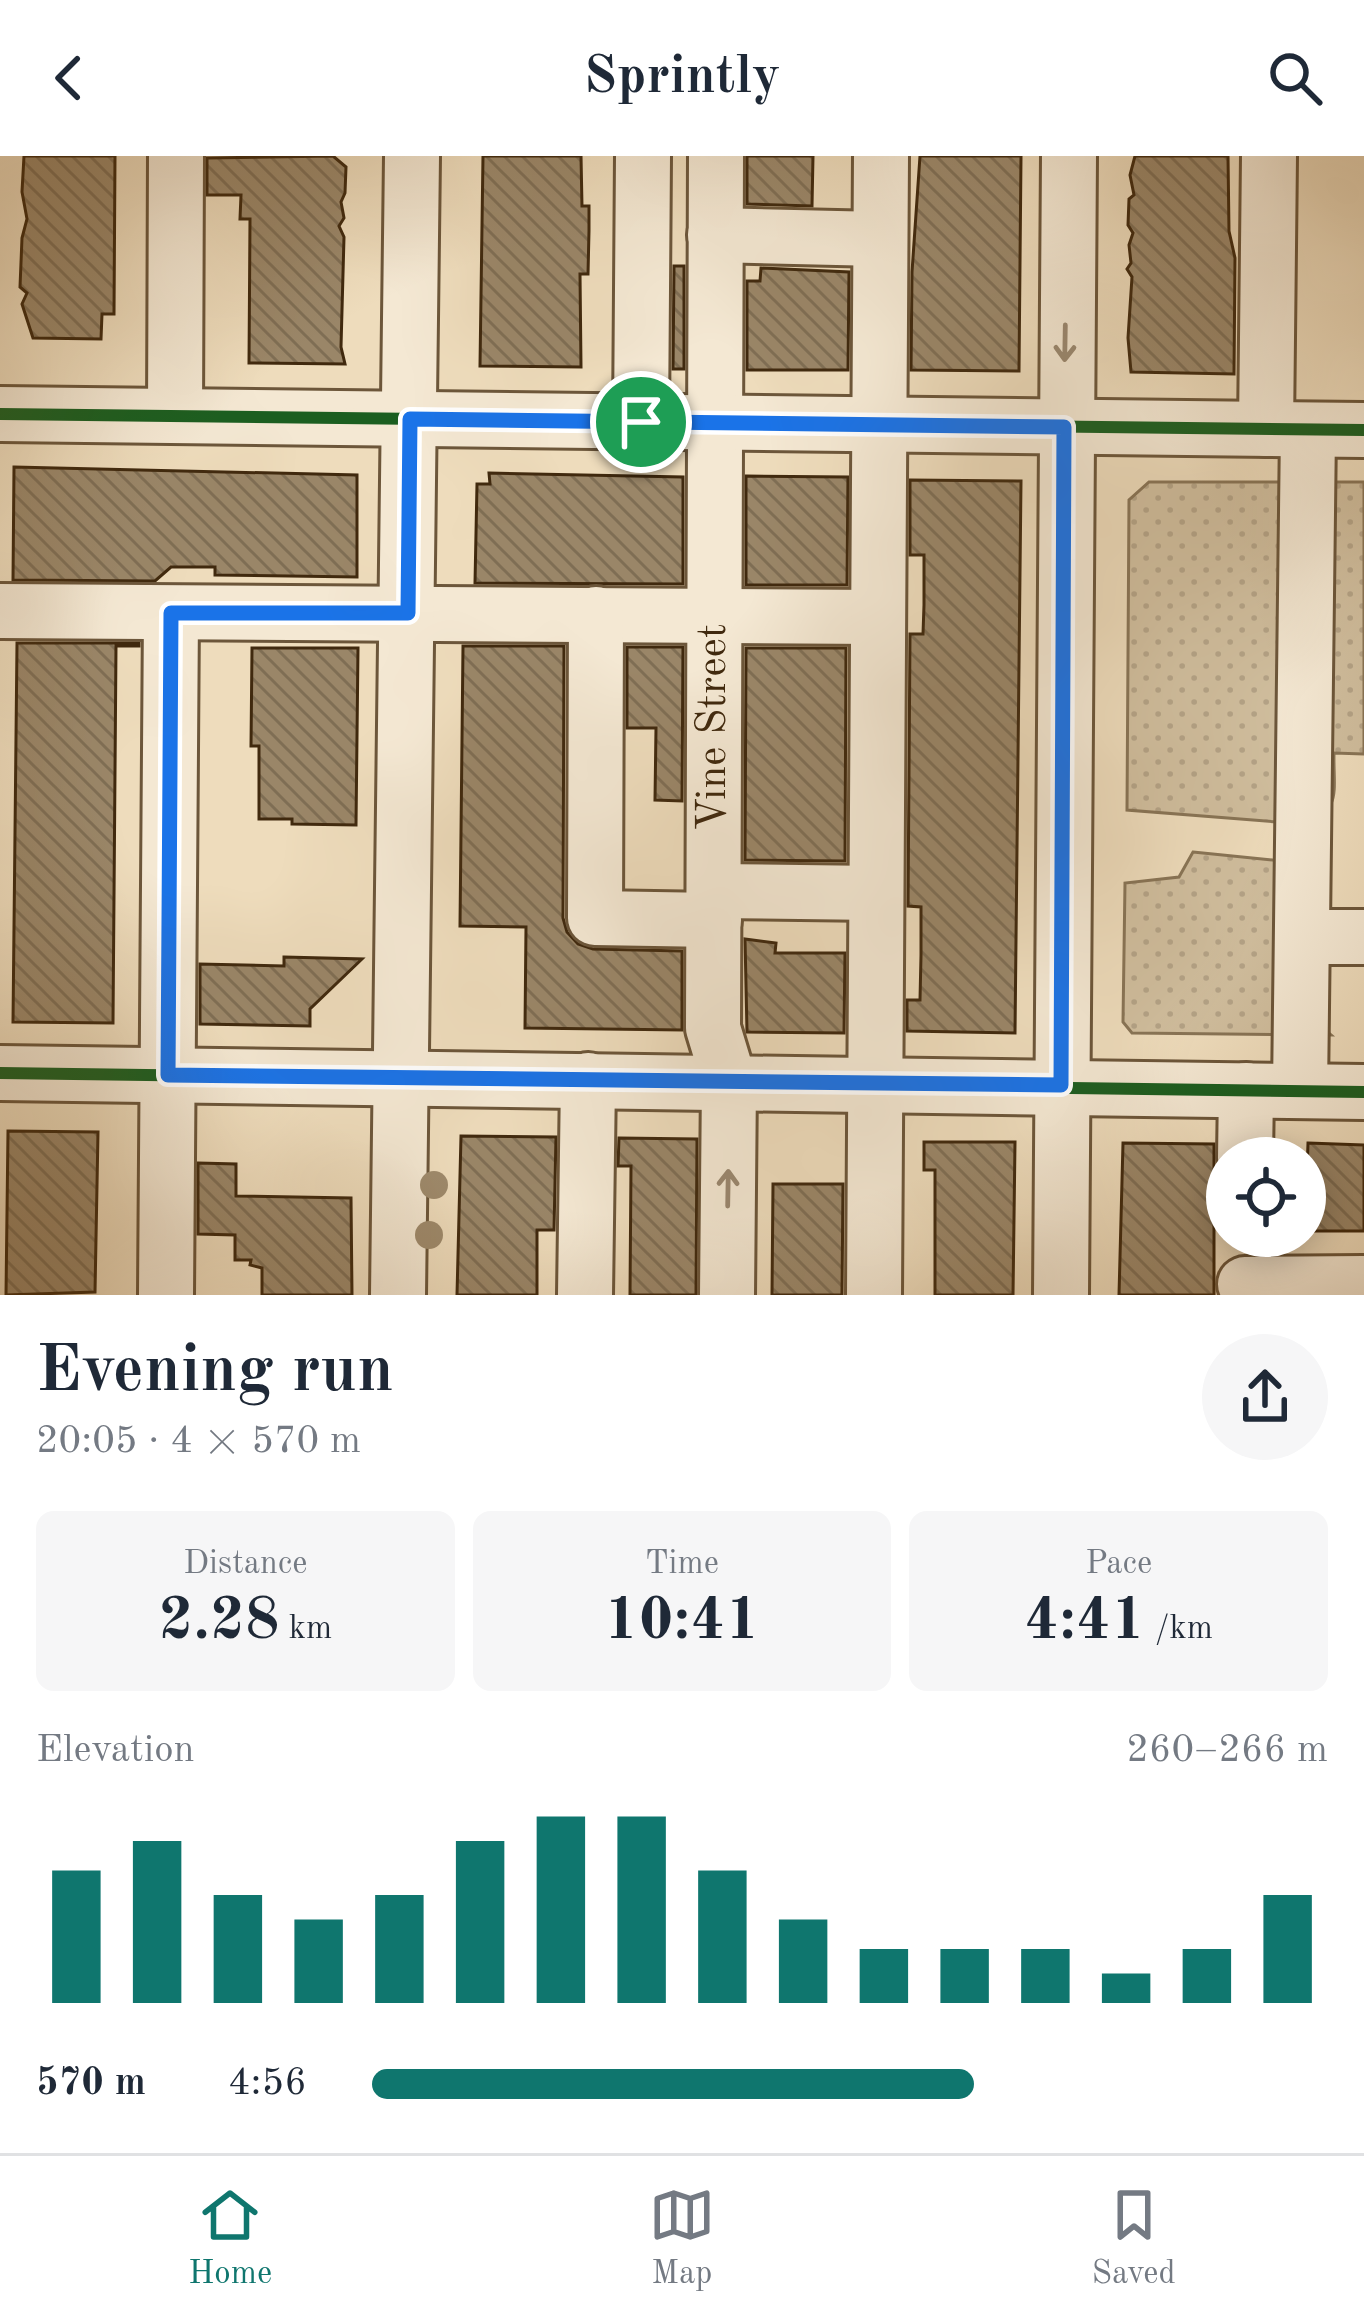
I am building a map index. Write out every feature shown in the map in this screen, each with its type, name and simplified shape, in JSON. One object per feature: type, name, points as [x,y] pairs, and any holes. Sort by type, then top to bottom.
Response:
[{"type":"street","points":[[175,416],[176,156]]},
{"type":"street","points":[[398,1295],[412,156]]},
{"type":"street","points":[[641,422],[643,156]]},
{"type":"street","name":"Vine Street","points":[[716,156],[713,1028],[729,1082],[727,1295]]},
{"type":"street","points":[[874,1295],[881,156]]},
{"type":"street","points":[[1061,1295],[1069,156]]},
{"type":"street","points":[[1269,156],[1287,429],[1302,937],[1300,1091]]},
{"type":"street","points":[[715,235],[880,238]]},
{"type":"street","points":[[0,414],[1364,430]]},
{"type":"street","points":[[0,611],[878,617]]},
{"type":"street","points":[[166,1295],[171,613]]},
{"type":"street","points":[[596,614],[595,918],[876,893]]},
{"type":"street","points":[[1302,937],[1364,937]]},
{"type":"street","points":[[0,1073],[1364,1092]]},
{"type":"street","points":[[585,1295],[587,1080]]},
{"type":"street","points":[[1245,1137],[1246,1090]]},
{"type":"street","points":[[1265,1279],[1364,1283]]},
{"type":"shaded area","points":[[1149,482],[1364,482],[1364,754],[1334,753],[1333,798],[1315,819],[1302,824],[1127,810],[1129,500]]},
{"type":"shaded area","points":[[1193,852],[1313,864],[1330,878],[1324,1029],[1331,1035],[1132,1033],[1123,1022],[1125,883],[1179,877]]},
{"type":"building","points":[[24,156],[115,156],[114,314],[102,314],[101,339],[33,338],[22,304],[27,293],[20,287],[27,219],[22,192]]},
{"type":"building","points":[[333,156],[346,167],[341,202],[344,218],[339,226],[344,237],[341,347],[345,364],[249,363],[250,219],[240,219],[241,195],[207,195],[207,158]]},
{"type":"building","points":[[483,156],[581,156],[582,206],[589,206],[589,231],[588,274],[580,274],[581,367],[480,366]]},
{"type":"building","points":[[747,156],[813,156],[812,206],[747,204]]},
{"type":"building","points":[[920,156],[1021,156],[1019,371],[911,370]]},
{"type":"building","points":[[1135,156],[1228,156],[1229,231],[1235,258],[1234,374],[1131,372],[1132,277],[1127,269],[1133,233],[1128,225],[1129,199],[1134,195],[1130,175]]},
{"type":"building","points":[[674,266],[684,266],[684,369],[673,369]]},
{"type":"building","points":[[761,268],[849,272],[848,370],[747,370],[747,281],[760,281]]},
{"type":"building","points":[[14,467],[357,475],[357,577],[215,575],[215,567],[171,567],[155,581],[13,580]]},
{"type":"building","points":[[489,473],[683,477],[683,584],[475,583],[477,484],[490,484]]},
{"type":"building","points":[[746,476],[848,477],[847,585],[746,585]]},
{"type":"building","points":[[910,480],[1021,481],[1015,1033],[907,1031],[907,1000],[920,1000],[921,955],[921,907],[908,906],[910,634],[923,634],[924,605],[924,555],[910,555]]},
{"type":"building","points":[[17,643],[139,643],[116,646],[113,1023],[13,1022]]},
{"type":"building","points":[[463,646],[564,646],[563,918],[567,932],[578,944],[593,949],[682,951],[682,1030],[525,1028],[526,927],[460,926]]},
{"type":"building","points":[[627,647],[683,647],[682,801],[655,800],[656,728],[627,728]]},
{"type":"building","points":[[252,648],[358,648],[356,825],[259,819],[259,746],[251,746]]},
{"type":"building","points":[[746,648],[846,648],[845,861],[745,860]]},
{"type":"building","points":[[745,939],[776,943],[775,953],[845,953],[844,1033],[747,1032]]},
{"type":"building","points":[[284,957],[362,959],[310,1009],[310,1026],[200,1024],[200,964],[284,966]]},
{"type":"building","points":[[8,1131],[98,1132],[95,1292],[6,1295]]},
{"type":"building","points":[[461,1136],[556,1137],[554,1230],[537,1230],[537,1295],[457,1295]]},
{"type":"building","points":[[619,1138],[697,1139],[696,1295],[630,1295],[631,1166],[618,1166]]},
{"type":"building","points":[[924,1142],[1015,1142],[1013,1295],[935,1295],[935,1170],[924,1170]]},
{"type":"building","points":[[1123,1143],[1206,1144],[1206,1257],[1214,1257],[1214,1295],[1119,1295]]},
{"type":"building","points":[[1326,1144],[1364,1145],[1364,1231],[1326,1231]]},
{"type":"building","points":[[198,1163],[236,1164],[236,1196],[351,1198],[352,1295],[262,1295],[262,1268],[250,1265],[251,1260],[235,1260],[235,1235],[198,1234]]},
{"type":"building","points":[[773,1184],[843,1184],[842,1295],[772,1295]]},
{"type":"cycle path","points":[[0,414],[1364,430]]},
{"type":"cycle path","points":[[0,1073],[1364,1092]]},
{"type":"route","points":[[410,419],[641,422],[1064,427],[1061,1085],[168,1075],[171,613],[408,613],[410,419]]}]
